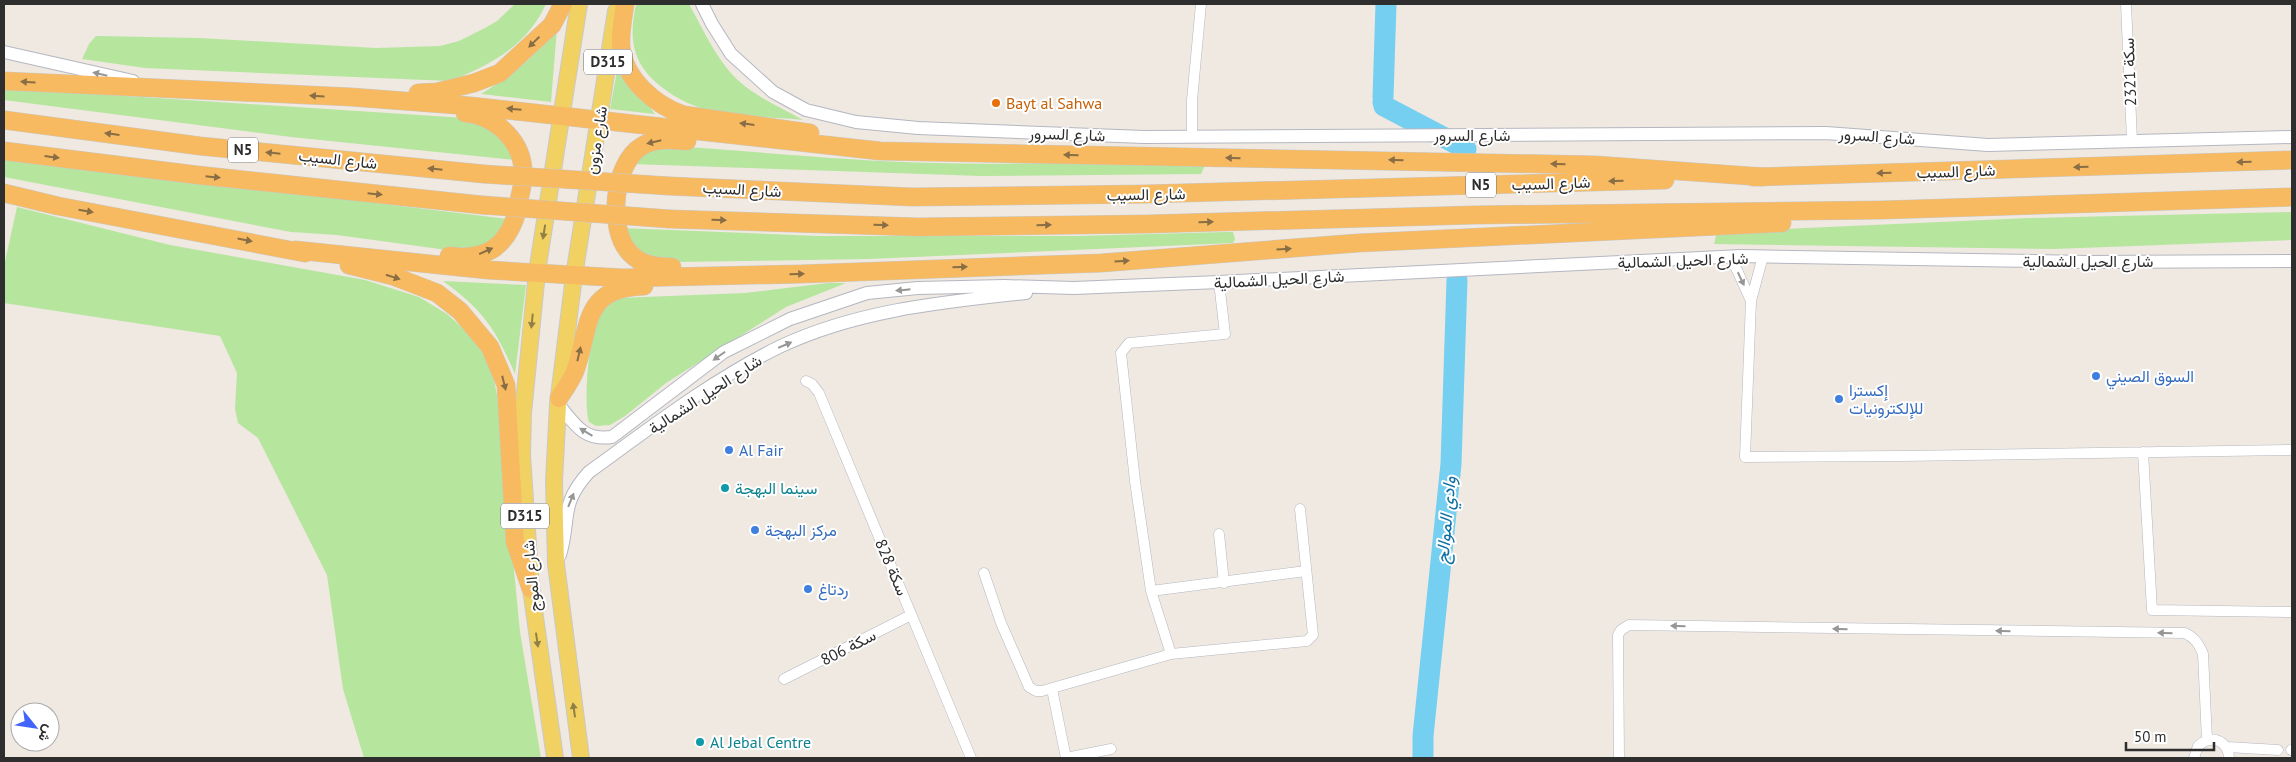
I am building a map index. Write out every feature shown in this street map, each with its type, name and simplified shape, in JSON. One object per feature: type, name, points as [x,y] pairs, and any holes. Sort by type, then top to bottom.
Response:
[{"type":"highway","points":[[351,97],[437,92],[474,83],[500,73],[552,25],[563,4]]},
{"type":"highway","points":[[625,4],[621,48],[627,66],[654,100],[667,110],[684,115],[834,136],[880,151]]},
{"type":"highway","points":[[4,81],[351,97],[488,107],[880,151],[1595,165],[1764,177]]},
{"type":"highway","points":[[351,97],[484,117],[497,124],[509,135],[521,159],[523,176],[514,223],[504,239],[493,248],[481,254],[469,257],[398,253],[351,255]]},
{"type":"highway","name":"شارع السيب","points":[[4,120],[200,146],[484,174],[669,186],[912,197],[1146,194],[2292,160]]},
{"type":"highway","points":[[739,274],[702,268],[653,266],[638,260],[629,253],[619,237],[615,221],[618,186],[627,160],[641,146],[654,141],[750,145],[790,142]]},
{"type":"highway","name":"شارع السيب","points":[[4,151],[197,175],[482,205],[670,219],[937,226],[1148,224],[1474,215],[1882,210],[2292,197]]},
{"type":"highway","points":[[4,193],[58,206],[295,250],[393,276],[437,293],[460,311],[478,329],[490,347],[506,385],[515,542],[531,589]]},
{"type":"highway","points":[[295,250],[430,265],[623,278],[1101,263],[1377,242],[1807,222],[1844,218],[1882,210]]},
{"type":"highway","points":[[559,401],[575,371],[588,318],[599,300],[628,287],[729,284],[766,274]]},
{"type":"main road","name":"D315","points":[[537,272],[579,4]]},
{"type":"main road","name":"شارع مزون","points":[[574,276],[617,4]]},
{"type":"main road","name":"شارع الموج","points":[[537,272],[525,381],[522,446],[531,589],[555,758]]},
{"type":"main road","name":"شارع الموج","points":[[574,276],[559,401],[554,481],[556,564],[566,654],[581,758]]},
{"type":"street","name":"شارع السرور","points":[[702,4],[731,54],[773,92],[806,110],[856,122],[918,128],[1144,137],[1826,133],[1988,145],[2292,137]]},
{"type":"street","points":[[1192,137],[1192,100],[1201,4]]},
{"type":"street","name":"سكة 2321","points":[[2126,4],[2132,141]]},
{"type":"street","points":[[4,52],[164,89]]},
{"type":"street","points":[[1731,256],[1751,301]]},
{"type":"street","name":"شارع الحيل الشمالية","points":[[559,401],[578,427],[587,435],[599,438],[612,437],[724,352],[748,338],[834,302],[867,293],[918,288],[1004,286],[1074,288],[1731,256],[2088,262],[2292,261]]},
{"type":"street","points":[[1763,256],[1751,301],[1745,456],[2292,450]]},
{"type":"street","points":[[1171,654],[1151,591],[1135,481],[1121,353],[1123,348],[1130,343],[1225,334],[1219,282]]},
{"type":"street","name":"شارع الحيل الشمالية","points":[[556,564],[563,547],[566,513],[571,498],[589,472],[743,366],[781,346],[864,317],[915,306],[1074,288]]},
{"type":"street","points":[[743,366],[742,352],[748,338]]},
{"type":"street","name":"سكة 828","points":[[806,381],[812,384],[820,393],[971,758]]},
{"type":"street","points":[[2143,452],[2152,610],[2292,612]]},
{"type":"street","points":[[984,572],[1001,623],[1030,687],[1036,691],[1052,689],[1171,654],[1310,640],[1312,635],[1300,509]]},
{"type":"street","points":[[1219,534],[1224,583]]},
{"type":"street","points":[[1151,591],[1306,571]]},
{"type":"street","name":"سكة 806","points":[[784,680],[911,615]]},
{"type":"street","points":[[1619,758],[1618,635],[1621,630],[1629,626],[2185,634],[2200,644],[2203,654],[2208,740]]},
{"type":"street","points":[[1052,689],[1066,758],[1111,749]]},
{"type":"street","points":[[2194,758],[2198,746],[2208,740],[2218,740],[2227,747],[2278,750]]},
{"type":"street","points":[[2227,747],[2229,758]]},
{"type":"green space","points":[[515,4],[546,4],[529,32],[518,43],[493,61],[450,81],[145,68],[82,59],[89,44],[96,36],[199,38],[376,48],[440,46],[459,41],[485,28],[497,21]]},
{"type":"green space","points":[[636,4],[689,4],[711,45],[732,74],[754,93],[803,120],[746,116],[712,111],[692,105],[668,92],[645,70],[635,51],[633,30]]},
{"type":"green space","points":[[557,28],[551,102],[481,94],[522,65]]},
{"type":"green space","points":[[618,65],[655,114],[610,109]]},
{"type":"green space","points":[[4,88],[465,118],[496,129],[515,160],[291,137],[4,100]]},
{"type":"green space","points":[[674,146],[903,162],[969,164],[1171,163],[1205,165],[1201,174],[982,176],[632,164],[649,150]]},
{"type":"green space","points":[[4,158],[508,219],[503,228],[491,241],[484,245],[457,250],[337,235],[291,232],[4,177]]},
{"type":"green space","points":[[17,207],[170,245],[365,280],[419,297],[447,314],[466,331],[491,365],[497,395],[520,632],[541,758],[364,758],[343,689],[327,575],[258,438],[238,423],[235,409],[237,373],[220,336],[4,303],[4,266]]},
{"type":"green space","points":[[2292,212],[2292,240],[2053,249],[1714,244],[1717,232],[2029,218]]},
{"type":"green space","points":[[622,228],[819,236],[1077,236],[1233,232],[1235,239],[1233,243],[869,259],[678,262],[646,260]]},
{"type":"green space","points":[[443,281],[526,285],[515,374],[501,344],[479,311]]},
{"type":"green space","points":[[828,283],[846,283],[786,307],[666,383],[625,416],[610,425],[596,426],[589,422],[587,413],[587,385],[592,337],[599,315],[613,301],[619,298],[745,293]]},
{"type":"waterway","name":"وادي الموالح","points":[[1383,97],[1386,4]]},
{"type":"waterway","name":"وادي الموالح","points":[[1383,102],[1384,106],[1466,149]]},
{"type":"waterway","name":"وادي الموالح","points":[[1423,758],[1423,736],[1451,464],[1457,280]]},
{"type":"place","name":"Bayt al Sahwa","points":[[996,103]]},
{"type":"place","name":"السوق الصيني","points":[[2096,376]]},
{"type":"place","name":"إكسترا للإلكترونيات","points":[[1839,399]]},
{"type":"place","name":"Al Fair","points":[[729,450]]},
{"type":"place","name":"سينما البهجة","points":[[725,488]]},
{"type":"place","name":"مركز البهجة","points":[[755,530]]},
{"type":"place","name":"ردتاغ","points":[[808,589]]},
{"type":"place","name":"Al Jebal Centre","points":[[700,742]]}]
